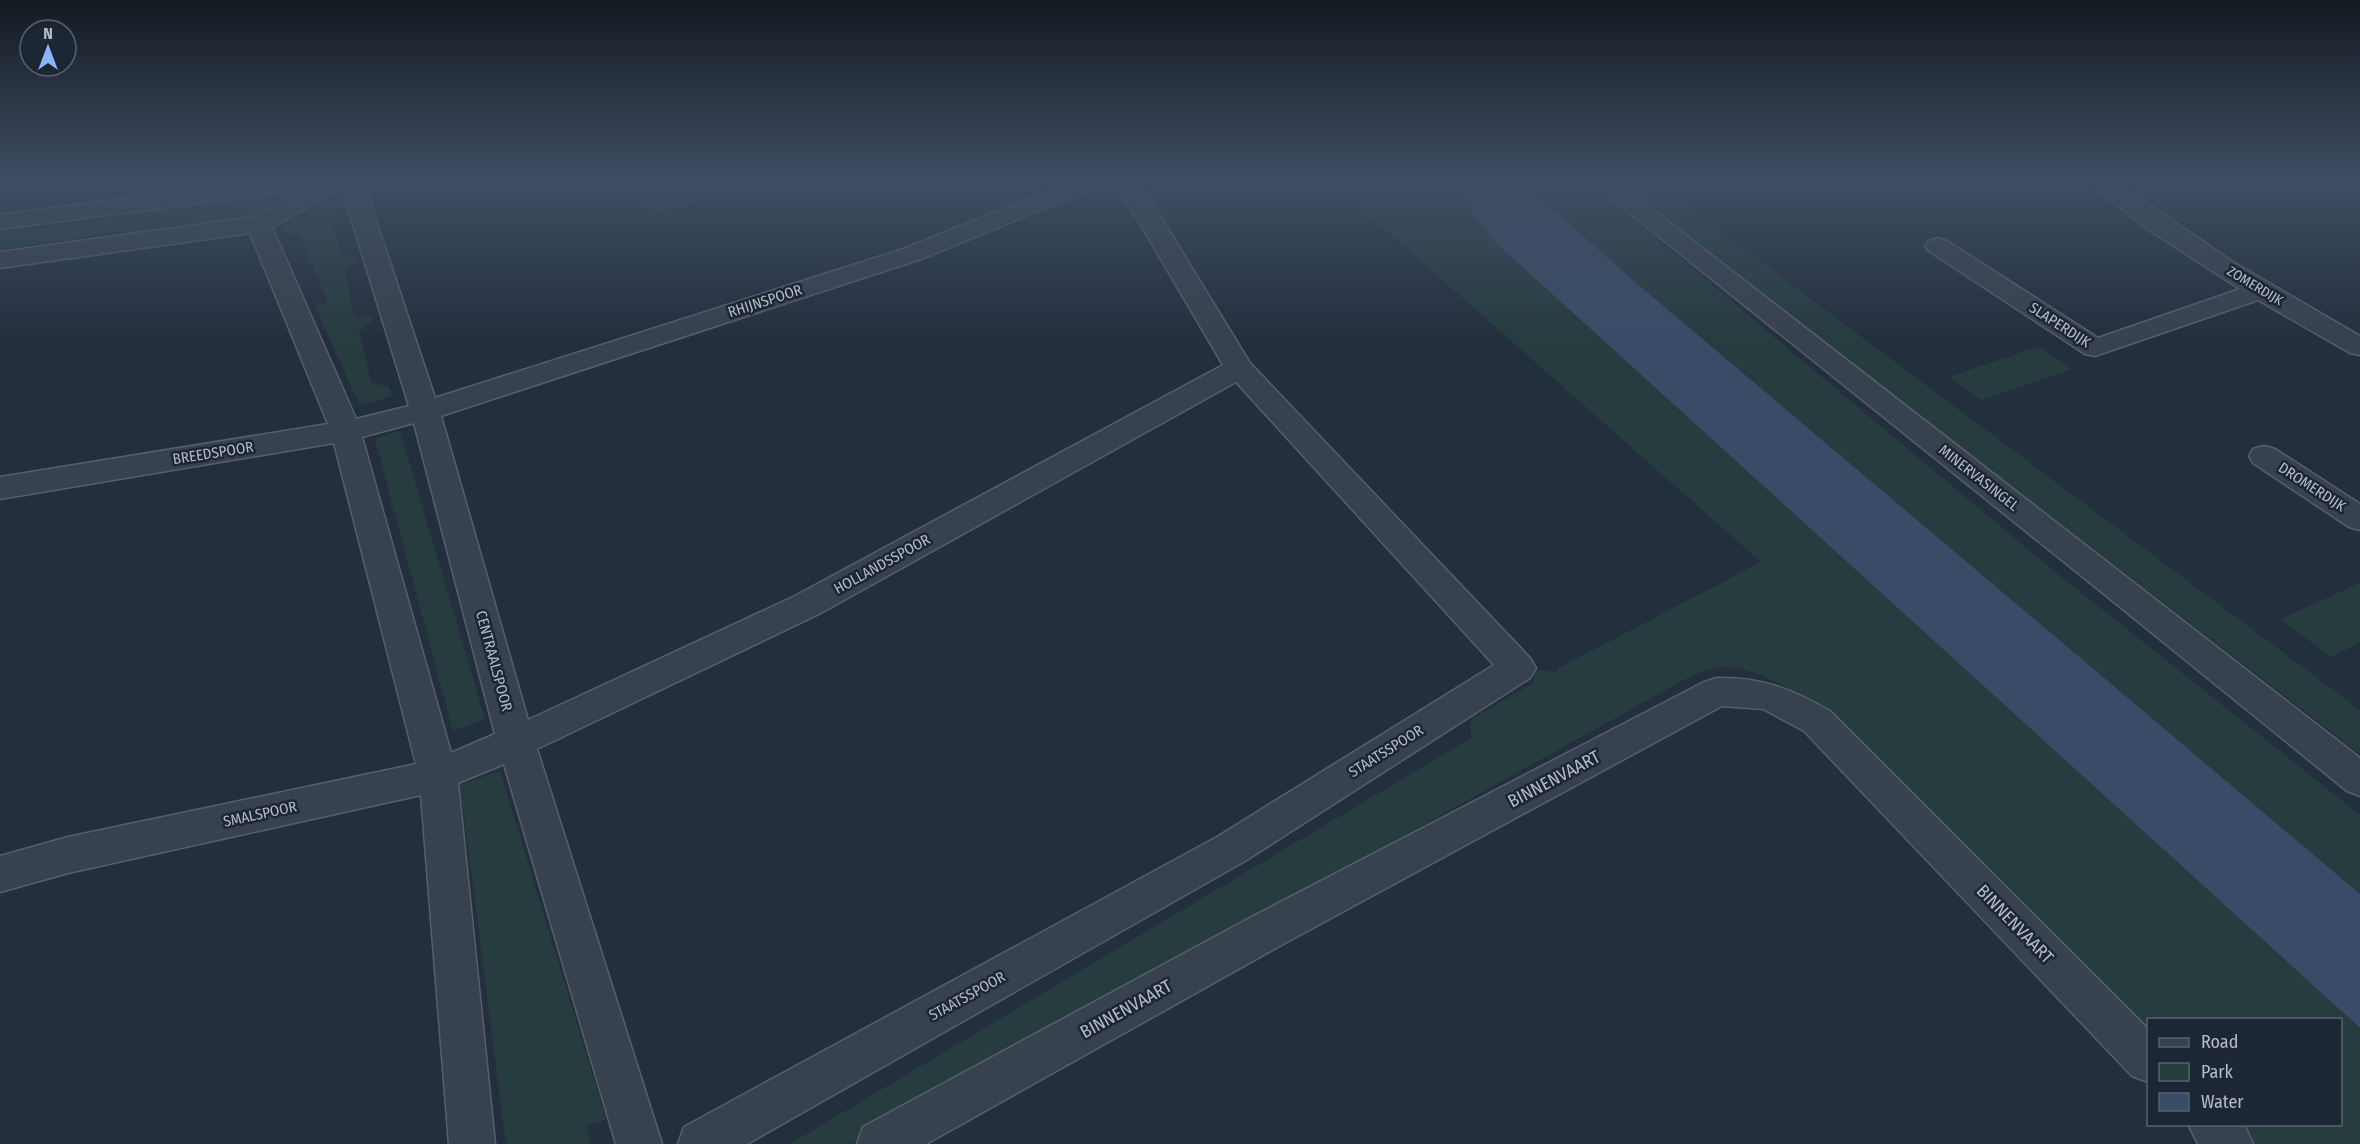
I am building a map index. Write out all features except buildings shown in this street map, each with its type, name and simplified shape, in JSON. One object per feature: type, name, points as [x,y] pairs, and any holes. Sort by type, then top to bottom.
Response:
[{"type":"street","points":[[0,260],[206,231]]},
{"type":"street","points":[[262,231],[346,431],[438,775],[472,1144]]},
{"type":"street","name":"CENTRAALSPOOR","points":[[367,231],[425,411],[516,742],[639,1144]]},
{"type":"street","name":"RHIJNSPOOR","points":[[425,411],[912,254],[969,231]]},
{"type":"street","name":"STAATSSPOOR","points":[[701,1144],[1231,849],[1518,668],[1239,368],[1158,231]]},
{"type":"street","name":"MINERVASINGEL","points":[[1665,231],[2121,589],[2360,780]]},
{"type":"street","name":"ZOMERDIJK","points":[[2166,231],[2260,291],[2352,338]]},
{"type":"street","name":"SLAPERDIJK","points":[[1938,246],[2096,348],[2260,291]]},
{"type":"street","name":"HOLLANDSSPOOR","points":[[516,742],[807,605],[1239,368]]},
{"type":"street","name":"BREEDSPOOR","points":[[0,488],[346,431],[425,411]]},
{"type":"street","name":"DROMERDIJK","points":[[2264,456],[2360,519]]},
{"type":"street","name":"BINNENVAART","points":[[880,1144],[1261,934],[1717,692],[1745,691],[1774,696],[1817,721],[2147,1059]]},
{"type":"street","name":"SMALSPOOR","points":[[0,874],[68,855],[438,775],[516,742]]},
{"type":"street","points":[[2212,1126],[2230,1144]]},
{"type":"green space","points":[[0,231],[122,231],[0,249]]},
{"type":"green space","points":[[125,231],[145,231],[138,235],[124,237]]},
{"type":"green space","points":[[335,231],[341,256],[358,257],[345,269],[354,316],[371,317],[373,321],[359,331],[371,382],[389,387],[392,396],[360,406],[315,307],[328,302],[299,233],[282,233]]},
{"type":"green space","points":[[1387,231],[1487,231],[1496,243],[2360,1028],[2360,1144],[2250,1144],[2232,1126],[2342,1126],[2342,1018],[2147,1018],[2147,1041],[1803,697],[1753,672],[1720,667],[1693,675],[849,1144],[790,1144],[1471,738],[1471,719],[1532,684],[1536,670],[1557,672],[1559,668],[1761,562]]},
{"type":"green space","points":[[1578,231],[1648,231],[2049,567],[2360,815],[2360,895],[1628,276]]},
{"type":"green space","points":[[1682,231],[1721,231],[2360,710],[2360,754]]},
{"type":"green space","points":[[2039,346],[2072,369],[1981,400],[1949,377]]},
{"type":"green space","points":[[400,431],[485,719],[453,731],[375,439]]},
{"type":"green space","points":[[2360,583],[2360,643],[2331,657],[2280,619]]},
{"type":"green space","points":[[500,771],[606,1119],[587,1126],[591,1144],[506,1144],[460,785]]},
{"type":"water","points":[[1487,231],[1578,231],[1628,276],[2360,894],[2360,1028],[1496,243]]}]
